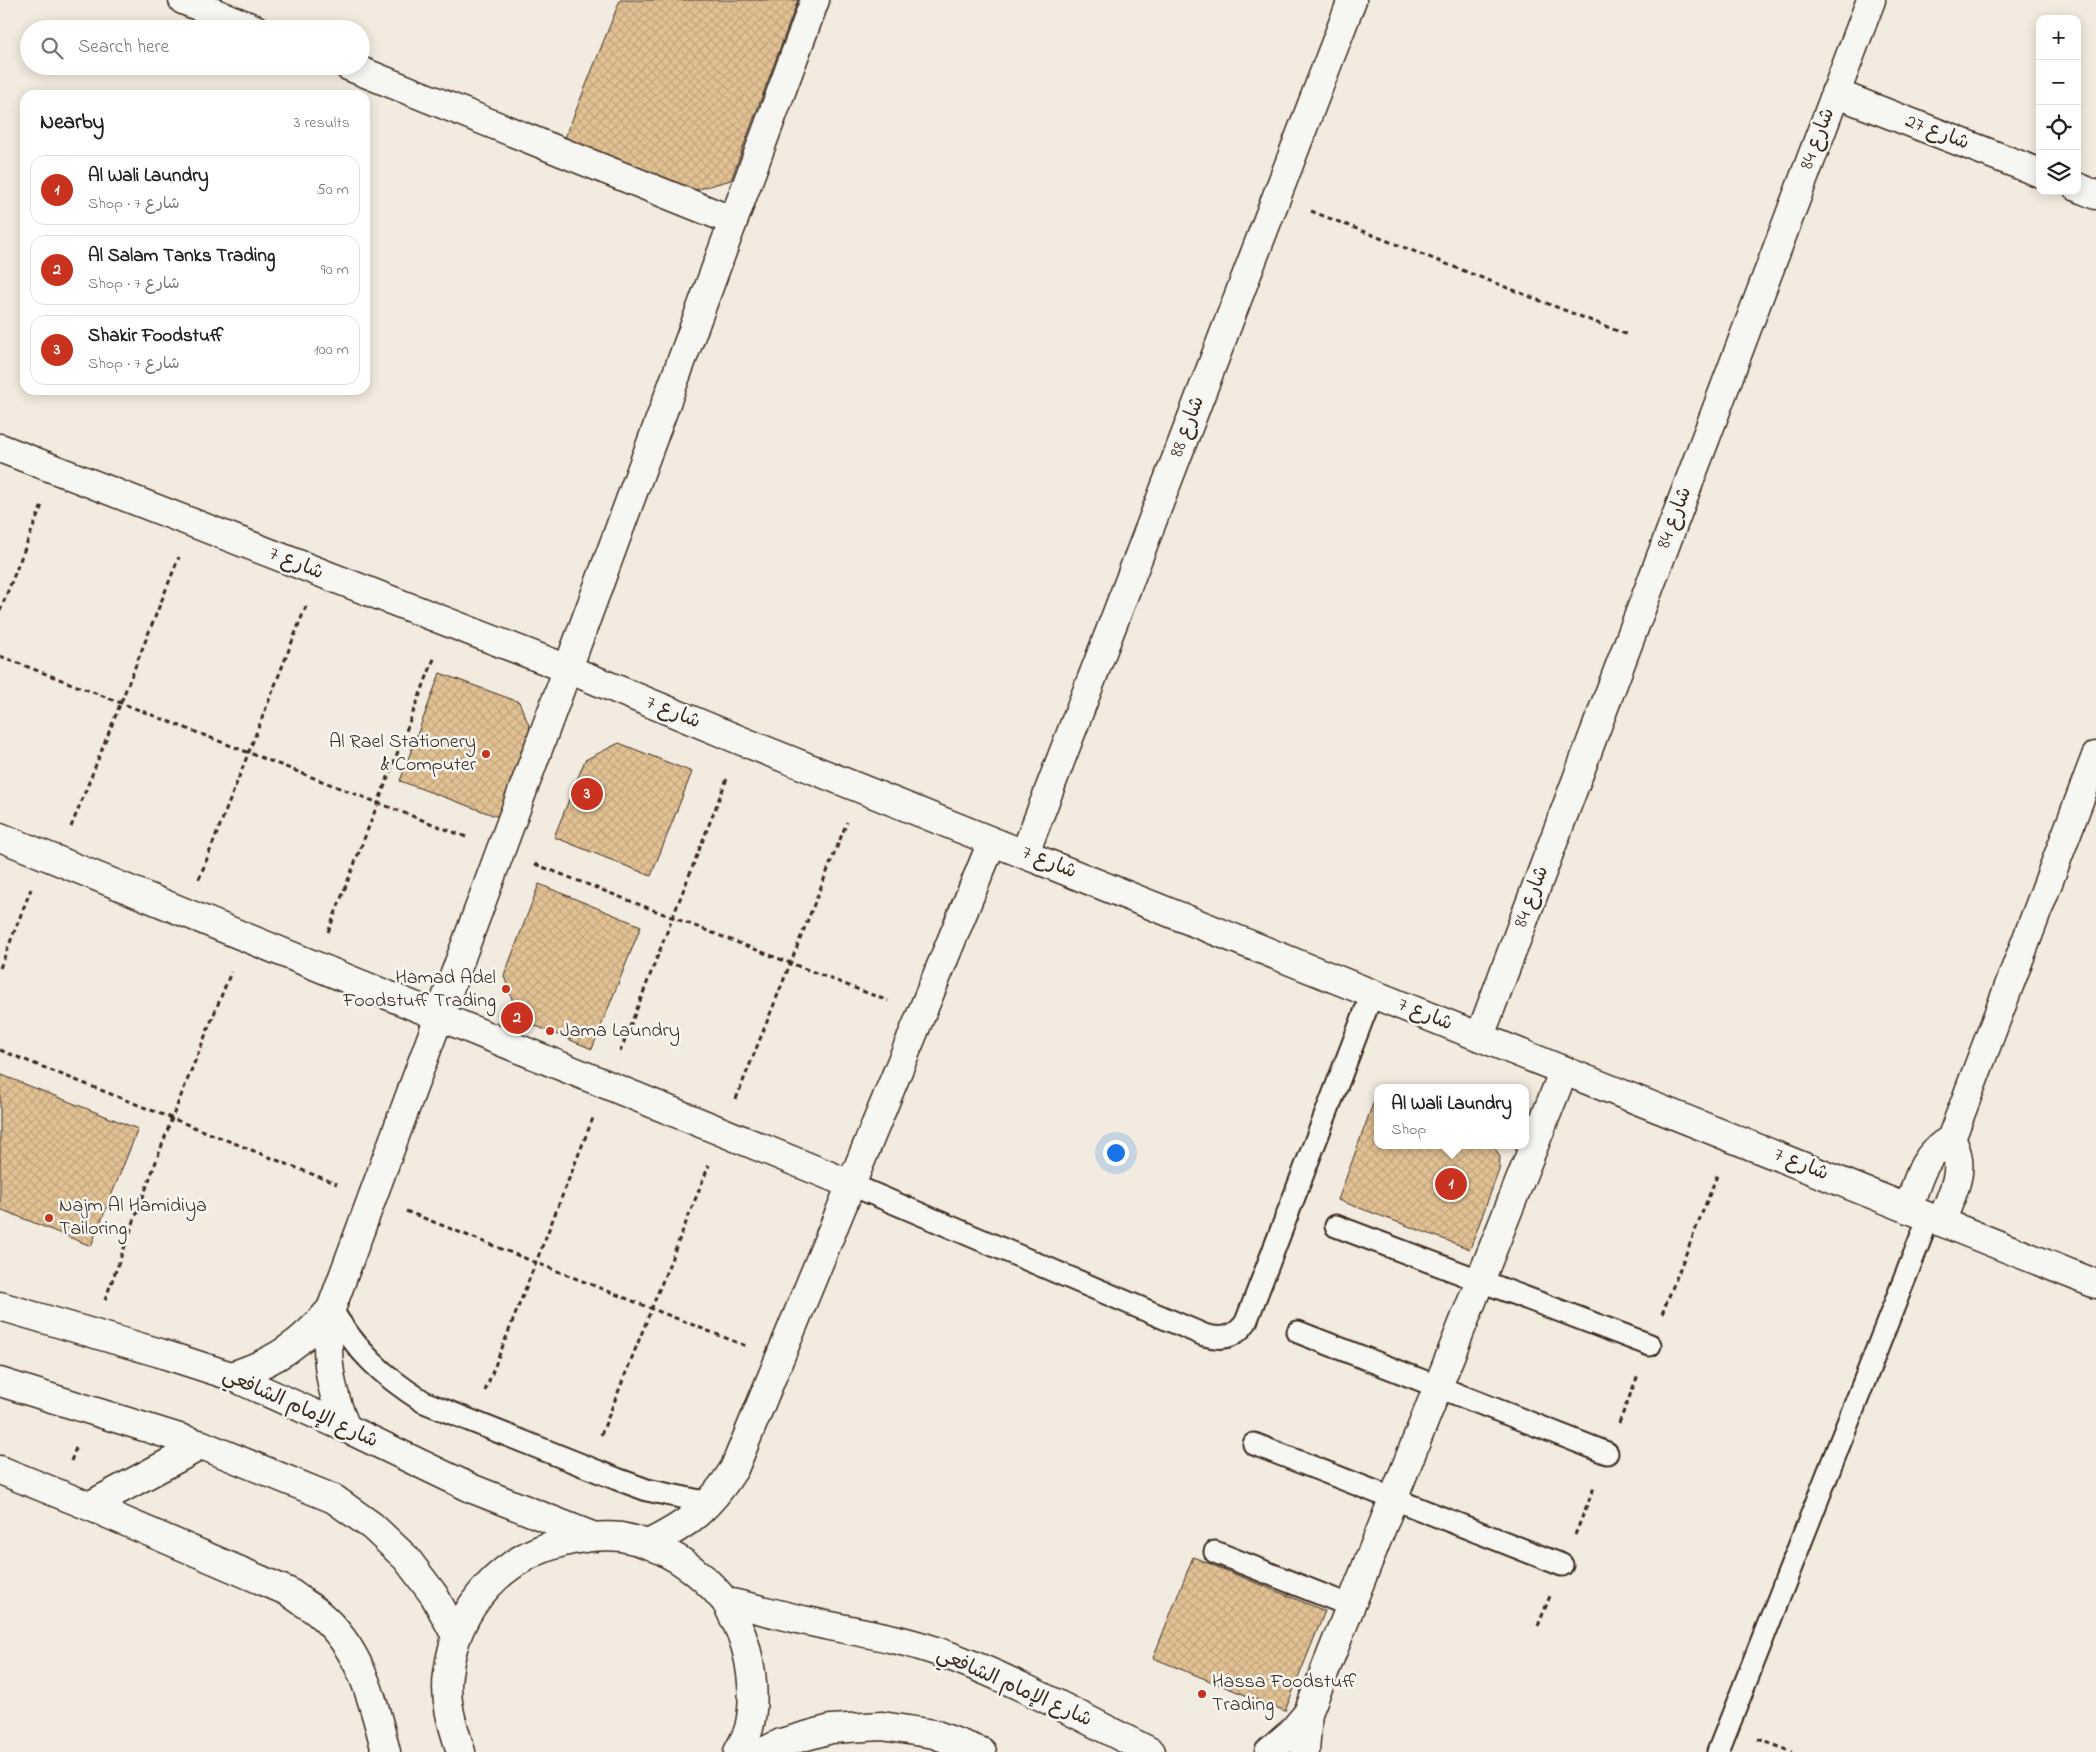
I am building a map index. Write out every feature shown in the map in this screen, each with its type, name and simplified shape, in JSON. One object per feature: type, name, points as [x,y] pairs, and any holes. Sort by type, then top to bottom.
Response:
[{"type":"street","points":[[183,0],[233,20]]},
{"type":"street","points":[[346,1428],[337,1405],[329,1374],[327,1333],[331,1309],[815,0]]},
{"type":"street","name":"شارع 88","points":[[1024,853],[1352,0]]},
{"type":"street","name":"شارع 84","points":[[1480,1036],[1871,0]]},
{"type":"street","points":[[370,75],[734,221]]},
{"type":"street","name":"شارع 27","points":[[1835,94],[2036,171]]},
{"type":"street","points":[[2081,189],[2096,195]]},
{"type":"street","name":"شارع 7","points":[[0,448],[568,669],[992,842],[1024,853],[2096,1284]]},
{"type":"street","points":[[1926,1216],[1928,1159],[1934,1151],[1951,1139],[2096,756]]},
{"type":"street","points":[[0,837],[850,1184]]},
{"type":"street","points":[[648,1544],[691,1520],[709,1503],[734,1469],[992,842]]},
{"type":"street","points":[[1305,1752],[1308,1713],[1564,1070]]},
{"type":"street","points":[[1926,1216],[1958,1177],[1959,1158],[1951,1139]]},
{"type":"street","name":"شارع الإمام الشافعي","points":[[0,1306],[231,1376],[346,1428],[473,1489],[592,1536]]},
{"type":"street","points":[[231,1376],[276,1358],[315,1328],[331,1309]]},
{"type":"street","points":[[0,1382],[202,1445],[334,1499],[372,1526],[406,1558],[434,1595],[456,1636]]},
{"type":"street","points":[[89,1506],[202,1445]]},
{"type":"street","points":[[0,1470],[89,1506],[288,1592],[318,1613],[343,1639],[362,1670],[374,1704],[386,1752]]},
{"type":"street","points":[[461,1752],[449,1715],[447,1675],[456,1636],[477,1597],[509,1566],[548,1545],[592,1536],[620,1537],[648,1544],[691,1566],[726,1602],[745,1641],[753,1684],[749,1727],[738,1752]]},
{"type":"street","name":"شارع الإمام الشافعي","points":[[726,1602],[891,1638],[934,1650],[976,1666],[1152,1752]]},
{"type":"street","points":[[1269,1752],[1292,1732],[1308,1713]]},
{"type":"street","points":[[763,1752],[781,1743],[831,1729],[882,1726],[934,1734],[982,1752]]},
{"type":"lane","points":[[850,1184],[1204,1335],[1223,1338],[1232,1336],[1241,1330],[1246,1322],[1372,994]]},
{"type":"lane","points":[[1718,1752],[1926,1216]]},
{"type":"lane","points":[[1336,1226],[1650,1345]]},
{"type":"lane","points":[[331,1309],[348,1337],[370,1362],[396,1384],[424,1402],[647,1490],[709,1503]]},
{"type":"lane","points":[[1298,1332],[1607,1453]]},
{"type":"lane","points":[[1254,1444],[1562,1565]]},
{"type":"lane","points":[[1215,1552],[1351,1606]]},
{"type":"path","points":[[1276,197],[1628,335]]},
{"type":"path","points":[[0,611],[56,470]]},
{"type":"path","points":[[0,968],[120,703],[193,523]]},
{"type":"path","points":[[186,912],[319,573]]},
{"type":"path","points":[[315,965],[448,623]]},
{"type":"path","points":[[0,656],[921,1014]]},
{"type":"path","points":[[93,1333],[172,1118],[245,937]]},
{"type":"path","points":[[1538,1626],[1732,1138]]},
{"type":"path","points":[[58,1494],[90,1410]]},
{"type":"building","points":[[620,0],[798,0],[731,180],[695,190],[565,138]]},
{"type":"building","points":[[440,673],[519,702],[534,737],[504,819],[400,781]]},
{"type":"building","points":[[619,743],[692,772],[651,876],[554,837],[585,760]]},
{"type":"building","points":[[539,884],[641,926],[592,1049],[519,1019],[504,976]]},
{"type":"building","points":[[2,1075],[138,1129],[91,1246],[0,1209],[0,1081]]},
{"type":"building","points":[[1374,1101],[1374,1149],[1495,1149],[1500,1157],[1499,1170],[1470,1249],[1338,1200]]},
{"type":"building","points":[[1193,1557],[1325,1611],[1285,1711],[1153,1658]]},
{"type":"place","name":"Al Rael Stationery & Computer","points":[[486,754]]},
{"type":"place","name":"Shakir Foodstuff","points":[[587,794]]},
{"type":"place","name":"Hamad Adel Foodstuff Trading","points":[[506,989]]},
{"type":"place","name":"Al Salam Tanks Trading","points":[[517,1018]]},
{"type":"place","name":"Jama Laundry","points":[[550,1031]]},
{"type":"place","name":"Al Wali Laundry","points":[[1451,1184]]},
{"type":"place","name":"Najm Al Hamidiya Tailoring","points":[[49,1218]]},
{"type":"place","name":"Hassa Foodstuff Trading","points":[[1202,1694]]}]
